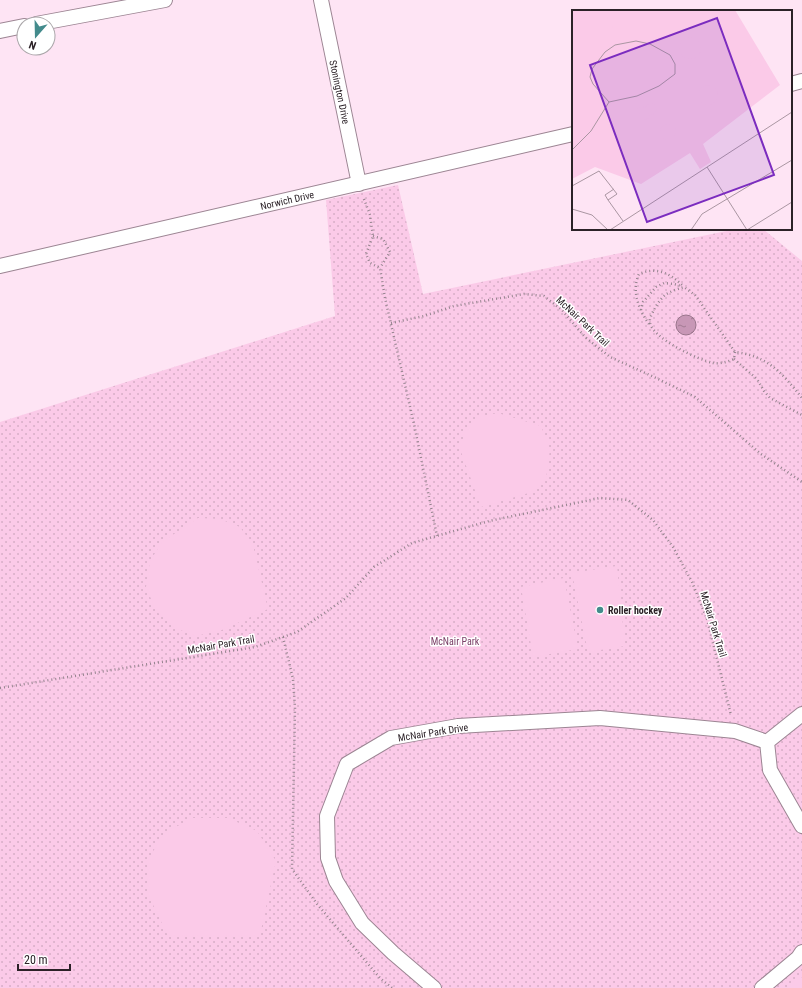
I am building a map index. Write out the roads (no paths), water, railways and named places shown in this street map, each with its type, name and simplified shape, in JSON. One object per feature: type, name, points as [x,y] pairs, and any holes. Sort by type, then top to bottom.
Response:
[{"type":"street","points":[[56,20],[165,0]]},
{"type":"street","name":"Stonington Drive","points":[[321,0],[358,184]]},
{"type":"street","points":[[0,31],[16,28]]},
{"type":"street","points":[[792,84],[802,81]]},
{"type":"street","name":"Norwich Drive","points":[[0,266],[572,134]]},
{"type":"street","points":[[802,714],[767,742],[770,770],[802,826]]},
{"type":"street","name":"McNair Park Drive","points":[[434,988],[393,953],[362,923],[336,881],[328,858],[327,816],[347,764],[391,738],[458,726],[600,718],[735,731],[767,742]]},
{"type":"street","points":[[762,988],[798,958],[802,952]]},
{"type":"water","points":[[682,315],[690,315],[696,321],[696,329],[690,335],[682,335],[676,329],[676,321]]},
{"type":"place","name":"Roller hockey","points":[[600,610]]},
{"type":"park label","name":"McNair Park","points":[[455,641]]}]
